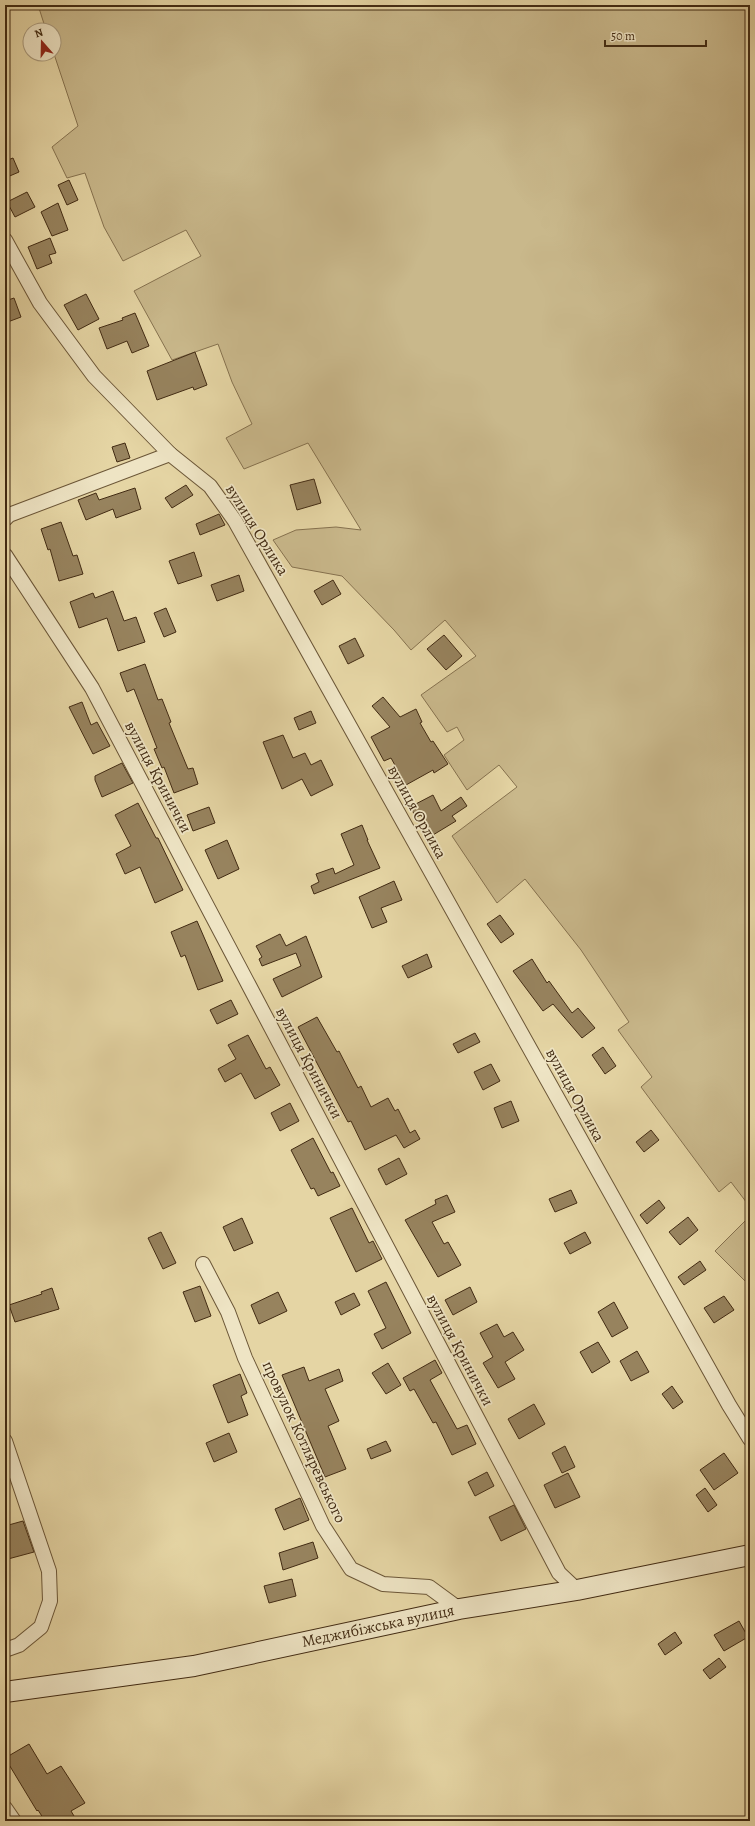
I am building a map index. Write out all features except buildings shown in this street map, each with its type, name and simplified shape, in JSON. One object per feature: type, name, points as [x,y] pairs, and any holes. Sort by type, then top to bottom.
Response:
[{"type":"main road","name":"Меджибіжська вулиця","points":[[5,1692],[194,1666],[459,1609],[577,1590],[750,1555]]},
{"type":"street","name":"вулиця Орлика","points":[[5,240],[40,303],[94,376],[170,454],[210,486],[236,521],[721,1392],[750,1439]]},
{"type":"street","points":[[5,519],[9,515],[170,454]]},
{"type":"street","name":"вулиця Кринички","points":[[5,555],[92,688],[559,1573],[577,1590]]},
{"type":"street","name":"провулок Котляревського","points":[[202,1264],[228,1312],[245,1358],[323,1526],[352,1569],[382,1584],[429,1587],[459,1609]]},
{"type":"street","points":[[5,1441],[49,1571],[50,1601],[41,1627],[19,1645],[5,1650]]},
{"type":"street","points":[[5,1808],[14,1821]]},
{"type":"shaded area","points":[[38,5],[750,5],[750,1207],[731,1182],[719,1192],[641,1087],[652,1077],[618,1030],[629,1022],[581,950],[525,879],[497,903],[452,836],[517,787],[499,765],[467,790],[444,755],[464,740],[457,727],[447,732],[421,695],[476,656],[445,620],[411,650],[394,630],[342,576],[292,567],[273,540],[296,530],[336,527],[361,530],[308,443],[244,469],[226,438],[252,424],[232,382],[218,344],[172,360],[134,291],[201,256],[186,230],[123,261],[104,227],[85,173],[67,178],[52,147],[78,126],[57,62],[62,62],[62,22],[43,22]]},
{"type":"shaded area","points":[[750,1216],[750,1286],[715,1251]]}]
